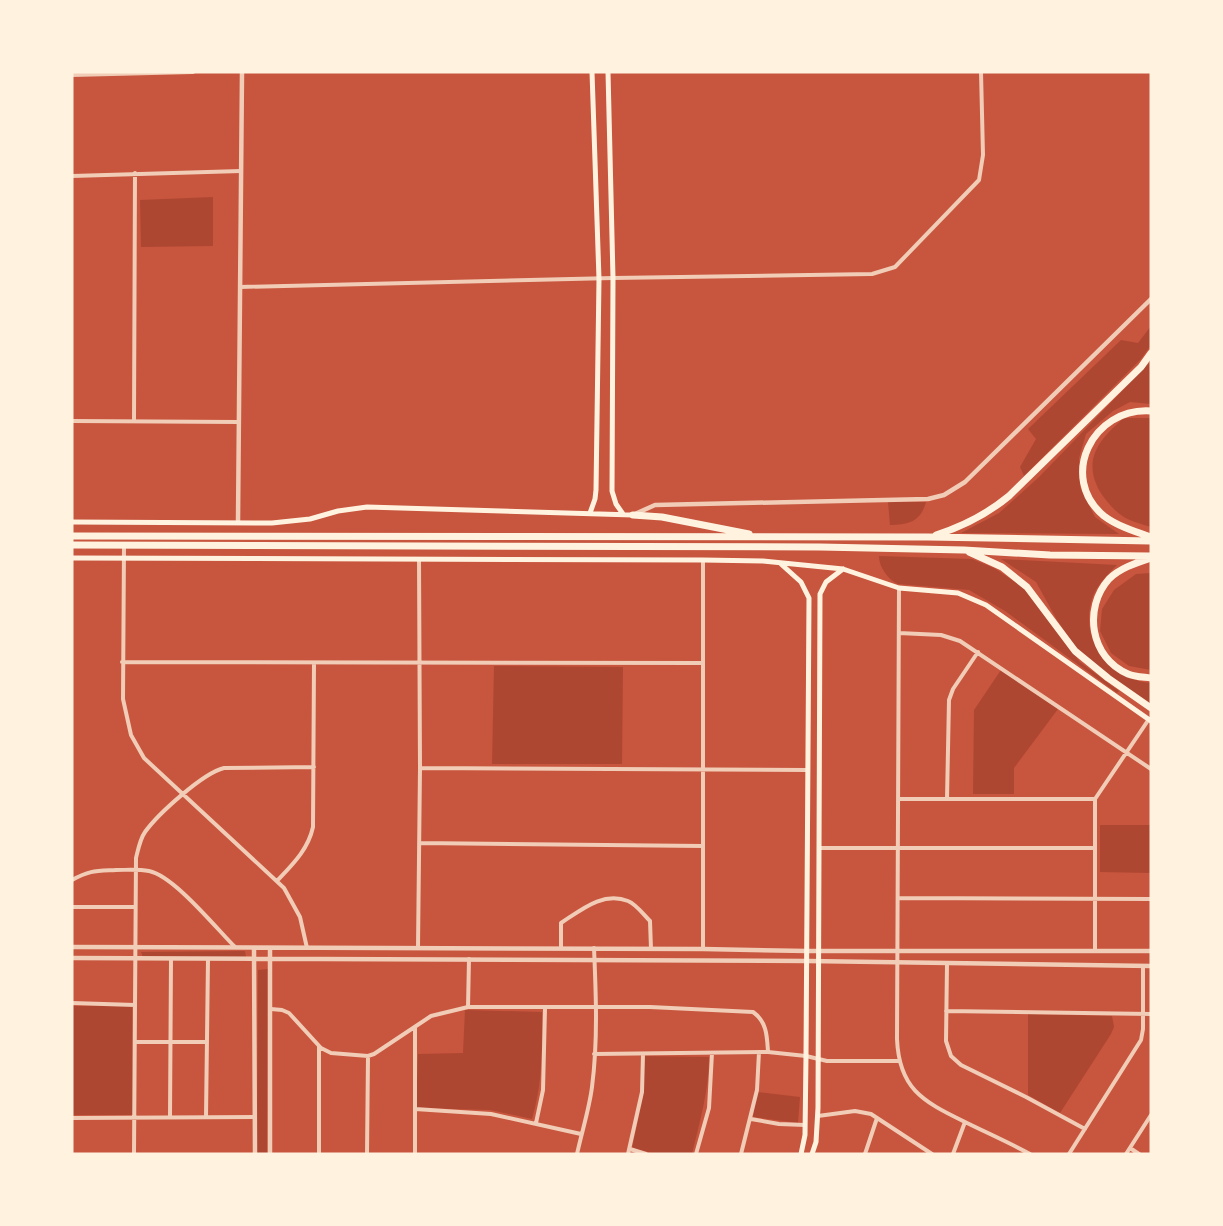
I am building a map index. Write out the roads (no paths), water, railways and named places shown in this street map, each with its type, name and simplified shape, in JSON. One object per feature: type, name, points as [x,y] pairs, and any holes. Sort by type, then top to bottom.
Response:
[{"type":"highway","points":[[928,537],[975,520],[990,512],[1010,496],[1141,366],[1151,353]]},
{"type":"highway","points":[[1151,411],[1131,411],[1107,422],[1089,444],[1084,469],[1089,494],[1104,516],[1151,539]]},
{"type":"highway","points":[[633,515],[708,525],[760,537]]},
{"type":"highway","points":[[72,536],[1151,539]]},
{"type":"highway","points":[[72,545],[964,550],[1151,557]]},
{"type":"highway","points":[[964,550],[1002,567],[1027,587],[1087,662],[1151,708]]},
{"type":"highway","points":[[1151,557],[1128,566],[1111,578],[1098,594],[1094,604],[1093,618],[1095,633],[1105,656],[1128,674],[1151,678]]},
{"type":"main road","points":[[590,513],[596,490],[599,279],[592,72]]},
{"type":"main road","points":[[608,72],[613,278],[612,491],[616,504],[623,514]]},
{"type":"main road","points":[[598,384],[612,384]]},
{"type":"main road","points":[[72,522],[272,523],[310,519],[338,511],[367,507],[633,515]]},
{"type":"main road","points":[[72,558],[703,560],[781,563],[843,569],[899,588],[958,593],[986,604],[1150,720]]},
{"type":"main road","points":[[781,563],[795,575],[809,598],[808,961],[805,1125],[801,1154]]},
{"type":"main road","points":[[812,1154],[816,1142],[818,1116],[820,594],[830,578],[843,569]]},
{"type":"main road","points":[[810,646],[819,646]]},
{"type":"street","points":[[72,75],[193,72]]},
{"type":"street","points":[[238,522],[242,72]]},
{"type":"street","points":[[240,287],[872,274],[894,267],[979,180],[983,155],[981,72]]},
{"type":"street","points":[[72,176],[241,171]]},
{"type":"street","points":[[134,420],[135,173]]},
{"type":"street","points":[[633,515],[655,505],[928,498],[944,495],[965,482],[1151,299]]},
{"type":"street","points":[[72,421],[239,422]]},
{"type":"street","points":[[124,545],[122,662],[125,711],[131,735],[144,758],[284,888],[300,917],[307,948]]},
{"type":"street","points":[[418,947],[419,559]]},
{"type":"street","points":[[703,560],[703,949]]},
{"type":"street","points":[[899,588],[897,1039],[899,1061],[908,1082],[932,1106],[1030,1154]]},
{"type":"street","points":[[898,633],[948,636],[978,652],[1151,769]]},
{"type":"street","points":[[947,799],[949,700],[953,689],[978,652]]},
{"type":"street","points":[[122,662],[703,663]]},
{"type":"street","points":[[277,881],[303,852],[311,836],[314,819],[314,663]]},
{"type":"street","points":[[1095,950],[1095,799],[1150,720]]},
{"type":"street","points":[[134,1154],[135,858],[144,833],[182,795],[215,770],[314,767]]},
{"type":"street","points":[[420,768],[807,770]]},
{"type":"street","points":[[898,799],[1095,799]]},
{"type":"street","points":[[419,843],[703,846]]},
{"type":"street","points":[[819,848],[1095,848]]},
{"type":"street","points":[[72,880],[89,871],[135,870],[159,874],[173,884],[236,948]]},
{"type":"street","points":[[898,898],[1151,899]]},
{"type":"street","points":[[561,948],[561,923],[596,900],[615,899],[629,901],[650,921],[651,948]]},
{"type":"street","points":[[72,906],[135,907]]},
{"type":"street","points":[[72,947],[1151,951]]},
{"type":"street","points":[[254,948],[255,1154]]},
{"type":"street","points":[[270,948],[270,1154]]},
{"type":"street","points":[[437,959],[438,948]]},
{"type":"street","points":[[577,1154],[592,1086],[595,1007],[594,948]]},
{"type":"street","points":[[72,958],[808,961],[1151,966]]},
{"type":"street","points":[[170,1117],[171,959]]},
{"type":"street","points":[[206,1117],[208,959]]},
{"type":"street","points":[[468,1007],[469,959]]},
{"type":"street","points":[[947,964],[947,1046],[954,1060],[1085,1129]]},
{"type":"street","points":[[1069,1154],[1141,1040],[1143,966]]},
{"type":"street","points":[[72,1003],[135,1005]]},
{"type":"street","points":[[271,1009],[289,1013],[319,1046],[331,1053],[368,1056],[374,1054],[431,1016],[468,1007],[545,1009],[662,1007],[753,1012],[764,1023],[768,1052]]},
{"type":"street","points":[[536,1123],[543,1090],[545,1009]]},
{"type":"street","points":[[946,1011],[1151,1014]]},
{"type":"street","points":[[415,1027],[415,1154]]},
{"type":"street","points":[[135,1042],[207,1042]]},
{"type":"street","points":[[319,1046],[319,1154]]},
{"type":"street","points":[[741,1154],[757,1090],[759,1052]]},
{"type":"street","points":[[594,1054],[768,1052],[827,1061],[899,1061]]},
{"type":"street","points":[[696,1154],[709,1108],[712,1053]]},
{"type":"street","points":[[643,1054],[642,1092],[629,1152],[646,1154]]},
{"type":"street","points":[[367,1154],[368,1056]]},
{"type":"street","points":[[415,1109],[491,1114],[581,1134]]},
{"type":"street","points":[[818,1116],[855,1111],[870,1114],[932,1154]]},
{"type":"street","points":[[1126,1154],[1151,1115]]},
{"type":"street","points":[[72,1118],[255,1117]]},
{"type":"street","points":[[865,1154],[877,1118]]},
{"type":"street","points":[[751,1119],[779,1124],[805,1125]]},
{"type":"street","points":[[953,1154],[965,1122]]},
{"type":"street","points":[[1130,1148],[1139,1154]]}]
